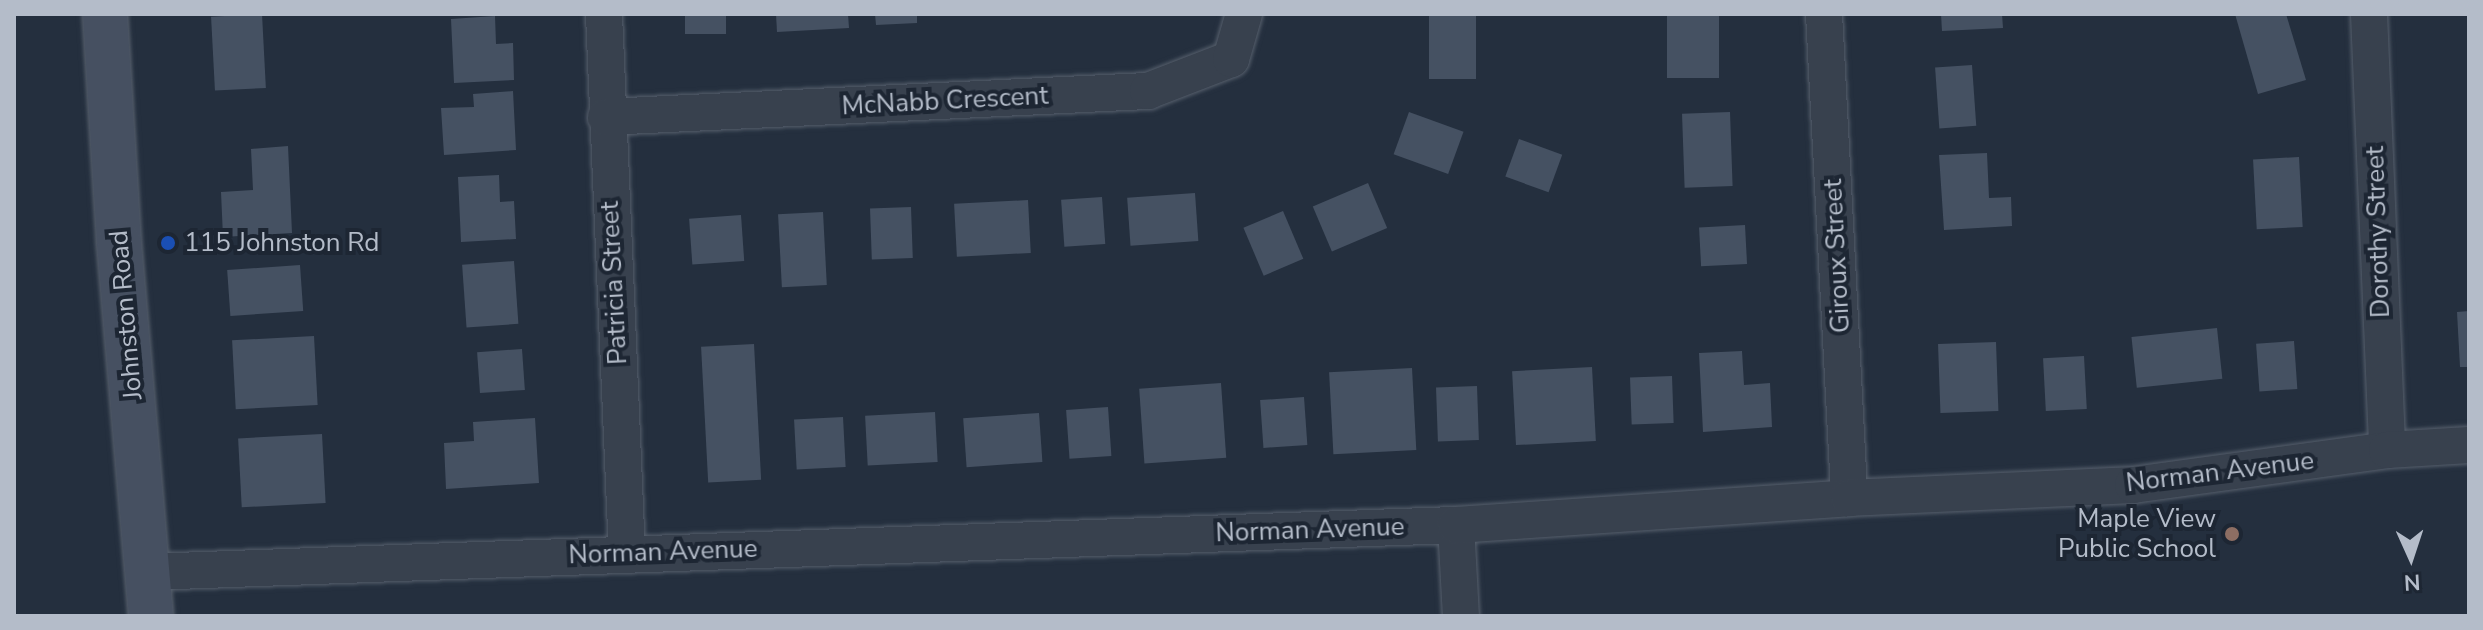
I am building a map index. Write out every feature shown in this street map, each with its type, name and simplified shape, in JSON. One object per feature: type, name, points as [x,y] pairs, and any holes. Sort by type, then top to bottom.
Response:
[{"type":"street","name":"Johnston Road","points":[[105,14],[119,243],[151,616]]},
{"type":"street","name":"Patricia Street","points":[[604,14],[627,553]]},
{"type":"street","name":"McNabb Crescent","points":[[606,117],[1148,91],[1231,59],[1244,14]]},
{"type":"street","name":"Giroux Street","points":[[1824,14],[1849,498]]},
{"type":"street","name":"Dorothy Street","points":[[2369,14],[2387,450]]},
{"type":"street","name":"Norman Avenue","points":[[148,572],[1456,525],[1849,498],[2133,485],[2387,450],[2469,445]]},
{"type":"street","points":[[1456,525],[1461,616]]},
{"type":"building","points":[[262,14],[266,88],[215,91],[211,17]]},
{"type":"building","points":[[685,14],[726,14],[726,34],[685,34]]},
{"type":"building","points":[[776,14],[848,14],[849,28],[777,32]]},
{"type":"building","points":[[875,14],[917,14],[917,23],[876,25]]},
{"type":"building","points":[[1429,14],[1476,14],[1476,79],[1429,79]]},
{"type":"building","points":[[1667,14],[1719,14],[1719,78],[1667,78]]},
{"type":"building","points":[[1941,14],[2002,14],[2003,28],[1942,31]]},
{"type":"building","points":[[2235,14],[2286,14],[2306,80],[2258,94]]},
{"type":"building","points":[[495,16],[496,44],[513,43],[514,80],[454,83],[451,19]]},
{"type":"building","points":[[1972,65],[1976,126],[1939,128],[1935,68]]},
{"type":"building","points":[[513,91],[516,150],[444,155],[441,108],[474,107],[473,94]]},
{"type":"building","points":[[1409,112],[1464,132],[1448,174],[1394,154]]},
{"type":"building","points":[[1730,112],[1733,186],[1685,188],[1682,114]]},
{"type":"building","points":[[1519,139],[1562,155],[1549,192],[1505,177]]},
{"type":"building","points":[[288,146],[292,233],[223,237],[221,192],[253,190],[251,149]]},
{"type":"building","points":[[1987,153],[1989,198],[2011,197],[2012,226],[1944,230],[1939,155]]},
{"type":"building","points":[[2299,157],[2303,227],[2257,229],[2253,159]]},
{"type":"building","points":[[499,175],[500,202],[514,201],[516,239],[461,242],[458,177]]},
{"type":"building","points":[[1368,183],[1387,228],[1332,252],[1313,206]]},
{"type":"building","points":[[1195,193],[1198,241],[1131,246],[1127,198]]},
{"type":"building","points":[[1102,197],[1105,244],[1064,247],[1061,200]]},
{"type":"building","points":[[1028,200],[1031,253],[957,257],[954,204]]},
{"type":"building","points":[[911,207],[913,258],[872,259],[870,208]]},
{"type":"building","points":[[1283,211],[1303,259],[1264,276],[1243,228]]},
{"type":"building","points":[[823,212],[827,285],[782,287],[778,214]]},
{"type":"building","points":[[741,215],[744,261],[692,265],[689,219]]},
{"type":"building","points":[[1745,225],[1747,264],[1701,266],[1699,227]]},
{"type":"building","points":[[514,261],[518,324],[467,327],[462,265]]},
{"type":"building","points":[[300,265],[303,311],[230,316],[227,270]]},
{"type":"building","points":[[2469,311],[2469,367],[2460,367],[2457,312]]},
{"type":"building","points":[[2217,328],[2222,379],[2137,388],[2131,337]]},
{"type":"building","points":[[314,336],[318,405],[236,409],[232,340]]},
{"type":"building","points":[[2294,341],[2297,389],[2259,392],[2256,344]]},
{"type":"building","points":[[1996,342],[1998,411],[1940,413],[1938,344]]},
{"type":"building","points":[[754,344],[761,480],[708,483],[701,347]]},
{"type":"building","points":[[522,349],[525,390],[480,393],[477,352]]},
{"type":"building","points":[[1742,351],[1744,385],[1770,383],[1772,427],[1703,432],[1699,353]]},
{"type":"building","points":[[2084,356],[2087,409],[2046,411],[2043,358]]},
{"type":"building","points":[[1592,367],[1596,441],[1516,445],[1512,371]]},
{"type":"building","points":[[1412,368],[1416,450],[1333,454],[1329,372]]},
{"type":"building","points":[[1672,376],[1674,423],[1632,424],[1630,377]]},
{"type":"building","points":[[1221,383],[1226,458],[1144,464],[1139,389]]},
{"type":"building","points":[[1477,386],[1479,440],[1438,441],[1436,387]]},
{"type":"building","points":[[1304,397],[1307,445],[1263,448],[1260,400]]},
{"type":"building","points":[[1108,407],[1111,456],[1070,459],[1066,410]]},
{"type":"building","points":[[935,412],[938,462],[868,466],[865,416]]},
{"type":"building","points":[[1039,413],[1042,462],[967,467],[963,418]]},
{"type":"building","points":[[843,417],[846,467],[797,469],[794,420]]},
{"type":"building","points":[[535,418],[539,483],[446,489],[444,443],[474,441],[473,422]]},
{"type":"building","points":[[322,434],[326,503],[242,507],[238,438]]},
{"type":"place","name":"115 Johnston Rd","points":[[168,243]]},
{"type":"place","name":"Maple View Public School","points":[[2232,534]]}]
